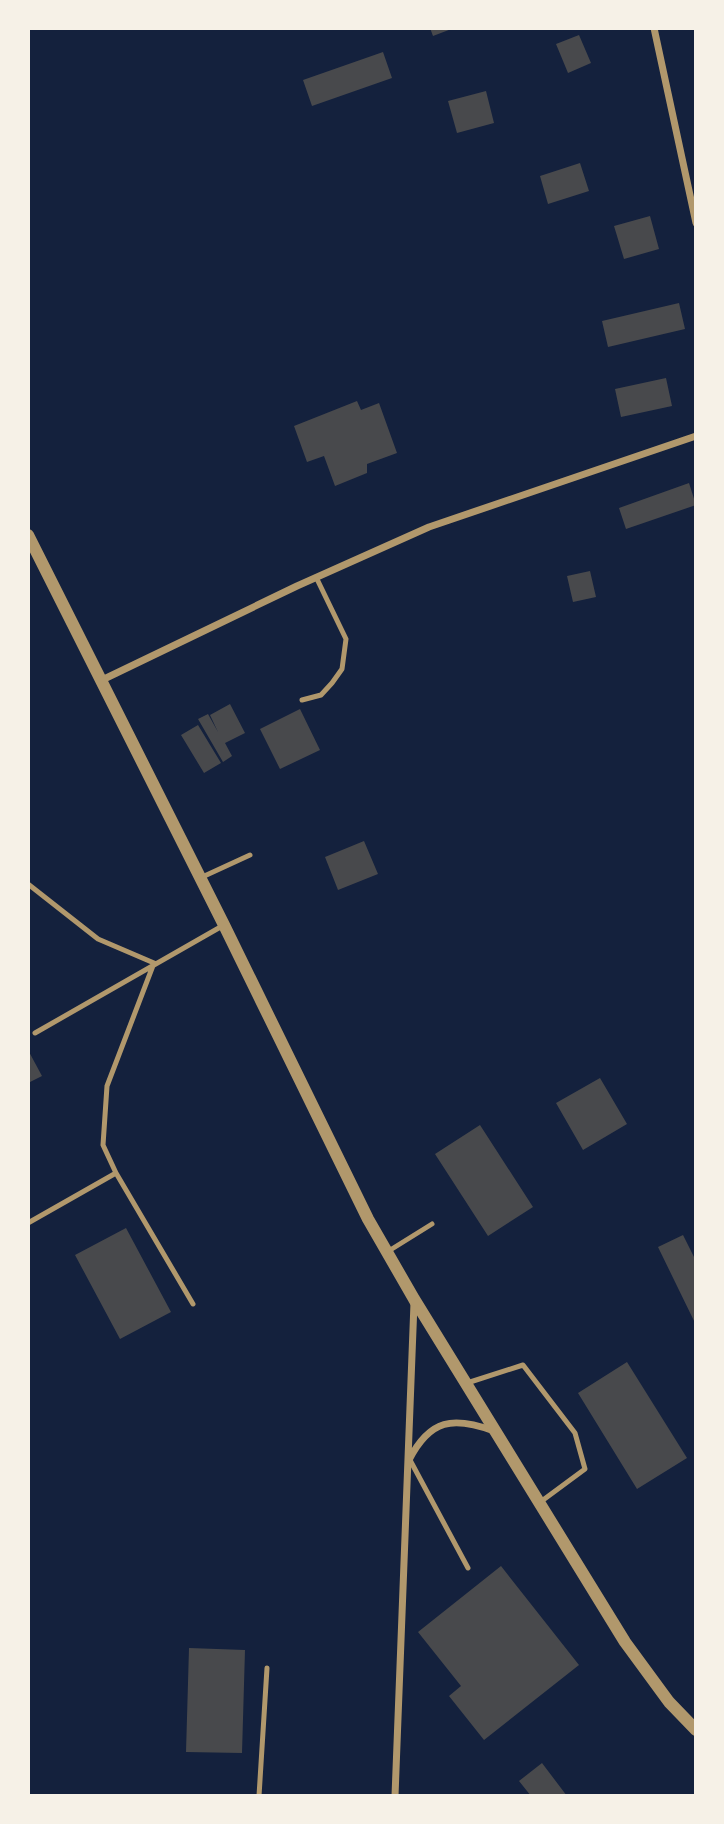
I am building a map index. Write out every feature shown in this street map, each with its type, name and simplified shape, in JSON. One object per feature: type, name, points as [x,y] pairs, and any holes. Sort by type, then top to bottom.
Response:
[{"type":"street","points":[[654,28],[696,223]]},
{"type":"street","points":[[102,680],[316,577],[429,527],[696,436]]},
{"type":"street","points":[[28,535],[362,1207],[387,1252],[625,1642],[670,1702],[696,1730]]},
{"type":"street","points":[[395,1796],[414,1299]]},
{"type":"street","points":[[409,1462],[419,1441],[430,1431],[446,1425],[460,1422],[496,1432]]},
{"type":"lane","points":[[302,700],[321,695],[332,683],[342,669],[346,639],[316,577]]},
{"type":"lane","points":[[200,878],[250,855]]},
{"type":"lane","points":[[28,884],[98,939],[154,964]]},
{"type":"lane","points":[[35,1033],[224,925]]},
{"type":"lane","points":[[154,964],[107,1086],[103,1145],[116,1174],[192,1304]]},
{"type":"lane","points":[[28,1223],[116,1174]]},
{"type":"lane","points":[[387,1252],[432,1224]]},
{"type":"lane","points":[[466,1384],[523,1365],[575,1433],[585,1469],[539,1503]]},
{"type":"lane","points":[[409,1462],[468,1568]]},
{"type":"lane","points":[[259,1796],[267,1668]]},
{"type":"building","points":[[430,28],[454,28],[433,36]]},
{"type":"building","points":[[579,35],[591,63],[568,73],[556,44]]},
{"type":"building","points":[[383,52],[392,78],[312,106],[303,80]]},
{"type":"building","points":[[486,91],[494,123],[457,133],[448,101]]},
{"type":"building","points":[[580,163],[589,191],[548,204],[540,176]]},
{"type":"building","points":[[650,216],[659,249],[624,259],[614,226]]},
{"type":"building","points":[[679,303],[685,329],[608,347],[602,321]]},
{"type":"building","points":[[666,378],[672,406],[621,417],[615,389]]},
{"type":"building","points":[[357,401],[361,410],[379,403],[397,453],[367,464],[367,473],[335,486],[324,456],[307,462],[294,426]]},
{"type":"building","points":[[689,483],[696,505],[626,529],[619,508]]},
{"type":"building","points":[[590,571],[596,597],[573,602],[567,576]]},
{"type":"building","points":[[230,704],[245,733],[225,743],[232,756],[223,762],[198,719],[208,714],[218,732],[210,715]]},
{"type":"building","points":[[300,709],[320,750],[280,769],[260,729]]},
{"type":"building","points":[[198,725],[221,763],[204,773],[181,735]]},
{"type":"building","points":[[364,841],[378,874],[338,890],[325,857]]},
{"type":"building","points":[[28,1050],[42,1076],[28,1083]]},
{"type":"building","points":[[600,1078],[627,1124],[583,1150],[556,1103]]},
{"type":"building","points":[[480,1125],[533,1207],[488,1236],[435,1154]]},
{"type":"building","points":[[126,1228],[171,1312],[120,1339],[75,1255]]},
{"type":"building","points":[[683,1235],[696,1261],[696,1325],[658,1247]]},
{"type":"building","points":[[627,1362],[687,1458],[637,1489],[578,1393]]},
{"type":"building","points":[[501,1566],[579,1665],[484,1740],[449,1696],[461,1686],[418,1632]]},
{"type":"building","points":[[189,1648],[245,1650],[242,1753],[186,1752]]},
{"type":"building","points":[[542,1763],[567,1796],[531,1796],[519,1781]]}]
